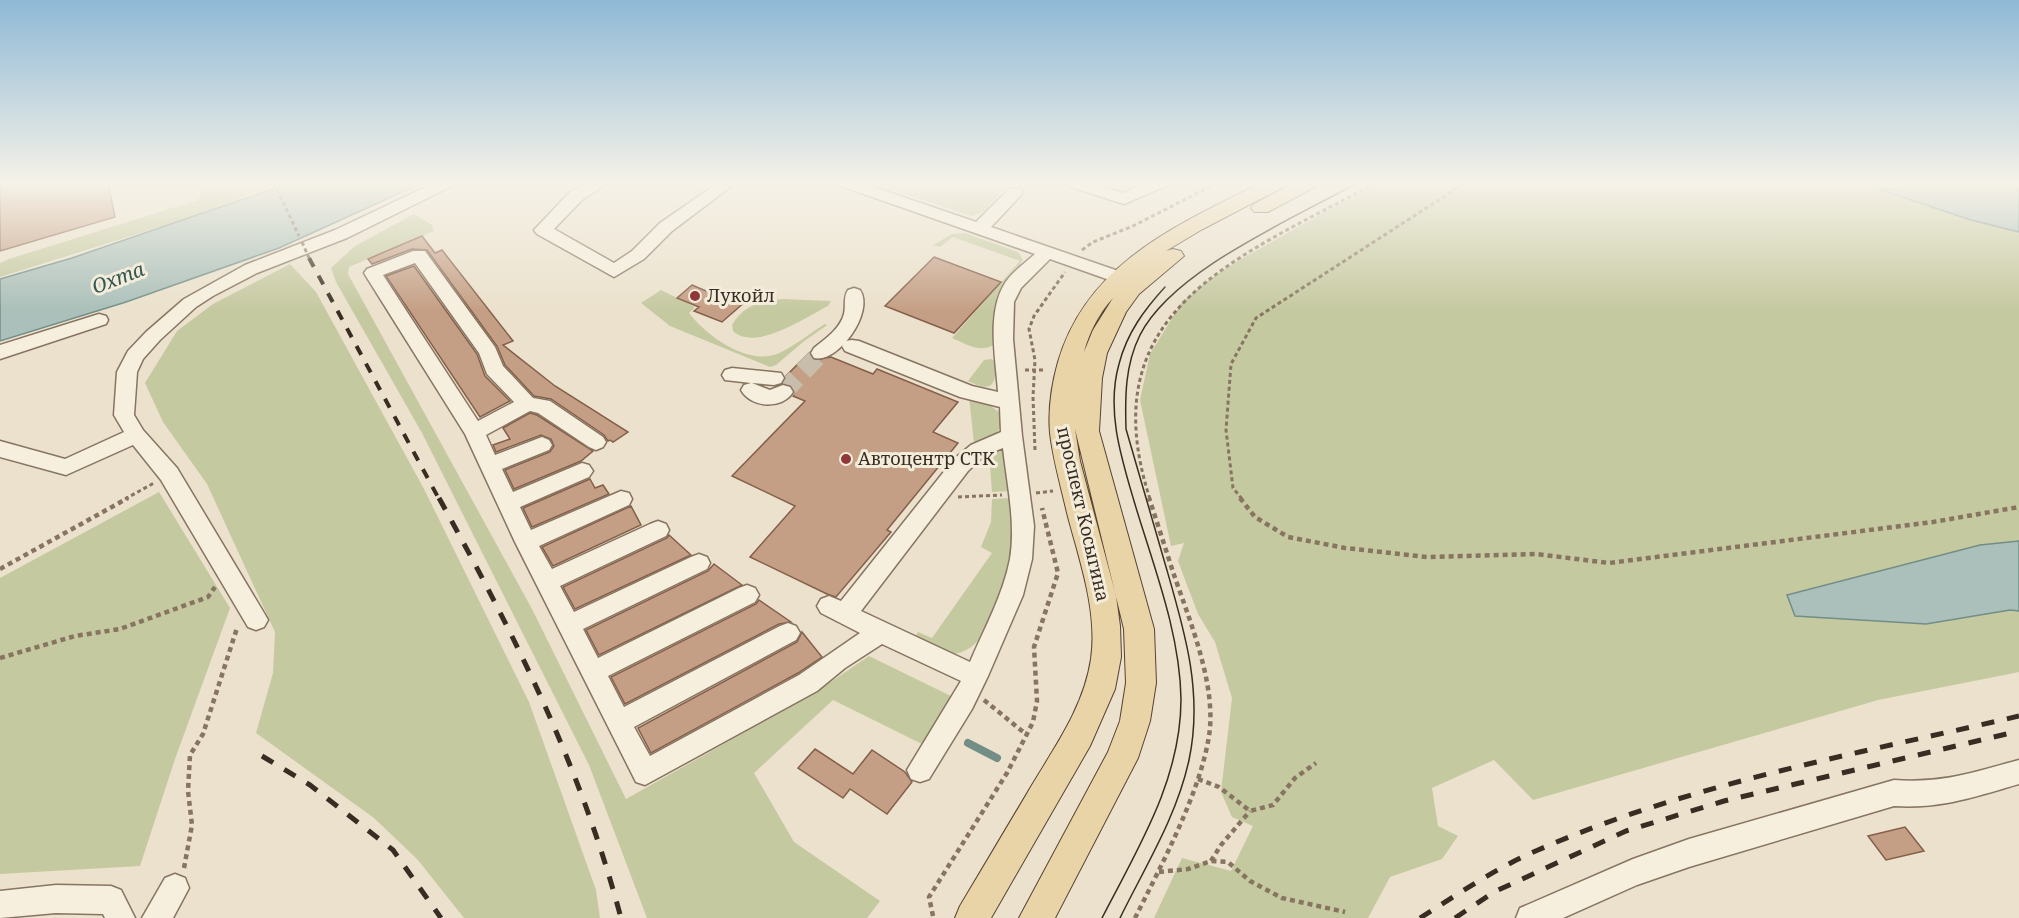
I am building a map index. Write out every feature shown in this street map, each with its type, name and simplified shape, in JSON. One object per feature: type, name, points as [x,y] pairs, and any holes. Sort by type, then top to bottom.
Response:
[{"type":"main road","name":"проспект Косыгина","points":[[972,918],[1079,736],[1094,705],[1104,673],[1107,641],[1105,610],[1067,461],[1062,432],[1061,403],[1064,375],[1078,334],[1095,304],[1118,277],[1152,250],[1194,226]]},
{"type":"main road","name":"проспект Косыгина","points":[[1036,918],[1122,758],[1135,721],[1142,684],[1139,629],[1087,431],[1085,404],[1094,354],[1115,310],[1148,274],[1191,246],[1228,226]]},
{"type":"street","points":[[251,612],[164,468],[136,435],[124,414],[127,372],[135,356],[190,303],[251,269],[300,255],[359,226]]},
{"type":"street","points":[[547,226],[543,230],[614,271],[638,255],[668,226]]},
{"type":"street","points":[[970,226],[1118,277]]},
{"type":"street","points":[[979,229],[982,226]]},
{"type":"street","points":[[920,770],[973,682],[1011,595],[1021,559],[1023,526],[1009,402],[1004,339],[1005,302],[1013,285],[1047,252]]},
{"type":"street","points":[[187,286],[256,259],[300,255]]},
{"type":"street","points":[[528,404],[494,369],[488,352],[419,255],[373,273],[474,432],[526,542],[645,773],[808,683],[836,661],[881,632]]},
{"type":"street","points":[[821,353],[853,321],[855,303]]},
{"type":"street","points":[[0,352],[99,320]]},
{"type":"street","points":[[852,346],[967,392],[1009,402]]},
{"type":"street","points":[[732,375],[776,390],[751,390]]},
{"type":"street","points":[[474,432],[528,404],[543,406],[596,442]]},
{"type":"street","points":[[0,449],[66,467],[136,435]]},
{"type":"street","points":[[973,682],[837,610],[961,465],[978,450],[1012,436]]},
{"type":"street","points":[[490,465],[542,445]]},
{"type":"street","points":[[508,502],[582,471]]},
{"type":"street","points":[[526,542],[621,499]]},
{"type":"street","points":[[547,582],[658,530]]},
{"type":"street","points":[[569,625],[699,563]]},
{"type":"street","points":[[593,672],[747,595]]},
{"type":"street","points":[[619,722],[788,633]]},
{"type":"street","points":[[1530,918],[1633,873],[1689,853],[1894,793],[1922,795],[1949,791],[2019,772]]},
{"type":"street","points":[[156,918],[175,888]]},
{"type":"street","points":[[0,904],[56,899],[111,900],[121,918]]},
{"type":"path","points":[[289,226],[300,255]]},
{"type":"path","points":[[1080,253],[1093,242],[1133,226]]},
{"type":"path","points":[[1135,918],[1158,873],[1198,779],[1209,735],[1209,704],[1184,598],[1174,575],[1142,476],[1134,403],[1143,367],[1159,331],[1182,301],[1234,260],[1297,226]]},
{"type":"path","points":[[1399,226],[1256,318],[1231,364],[1226,430],[1233,488],[1255,517],[1288,537],[1345,548],[1427,557],[1536,554],[1609,563],[1933,522],[2019,507]]},
{"type":"path","points":[[0,569],[164,468]]},
{"type":"path","points":[[935,497],[1056,491]]},
{"type":"path","points":[[0,658],[75,636],[120,629],[193,604],[208,597],[226,573]]},
{"type":"path","points":[[175,888],[183,870],[192,825],[188,791],[190,755],[202,734],[251,612]]},
{"type":"path","points":[[973,682],[1027,735]]},
{"type":"path","points":[[1211,861],[1221,845],[1250,811],[1273,805],[1295,778],[1316,763]]},
{"type":"path","points":[[1198,779],[1218,785],[1250,811]]},
{"type":"path","points":[[1158,873],[1188,869],[1211,861],[1228,862],[1250,881],[1282,898],[1346,912]]},
{"type":"green space","points":[[115,226],[163,226],[0,277],[0,263]]},
{"type":"green space","points":[[392,226],[432,226],[434,231],[349,267],[348,274],[532,609],[626,799],[813,694],[869,656],[955,698],[922,744],[833,700],[754,773],[794,842],[880,901],[867,918],[647,918],[589,765],[422,433],[336,282],[331,268],[355,246]]},
{"type":"green space","points":[[1300,226],[1994,226],[2019,232],[2019,672],[1878,700],[1533,800],[1494,760],[1432,788],[1438,826],[1458,836],[1442,859],[1390,877],[1368,918],[1154,918],[1182,858],[1231,871],[1253,826],[1232,817],[1221,792],[1232,698],[1215,642],[1198,614],[1178,561],[1184,543],[1171,546],[1140,400],[1150,354],[1182,302],[1234,263]]},
{"type":"green space","points":[[965,233],[1018,252],[1023,260],[995,304],[996,340],[995,344],[990,347],[974,347],[952,338],[1020,261],[953,237],[940,247],[933,245],[952,234]]},
{"type":"green space","points":[[290,264],[316,292],[424,489],[529,702],[596,890],[600,918],[464,918],[418,860],[374,818],[256,733],[273,673],[275,632],[207,484],[163,422],[145,383],[177,331],[213,304]]},
{"type":"green space","points":[[661,290],[695,307],[689,313],[717,339],[740,352],[753,355],[777,354],[825,324],[827,325],[776,365],[770,367],[670,326],[641,303]]},
{"type":"green space","points":[[783,299],[831,301],[828,306],[806,318],[767,335],[754,338],[733,331],[732,325],[737,318],[754,305]]},
{"type":"green space","points":[[991,359],[996,362],[995,377],[991,385],[987,387],[968,381],[984,360]]},
{"type":"green space","points":[[969,397],[991,406],[1001,414],[998,431],[974,443]]},
{"type":"green space","points":[[997,449],[1005,451],[1010,491],[992,492],[989,452]]},
{"type":"green space","points":[[159,492],[230,608],[175,759],[140,866],[0,874],[0,578]]},
{"type":"green space","points":[[1013,498],[1009,563],[995,613],[984,634],[970,648],[952,654],[914,639],[918,632],[932,638],[992,553],[981,547],[991,522],[992,499]]},
{"type":"water","name":"Охта","points":[[165,226],[328,226],[279,248],[126,302],[0,341],[0,279],[72,258]]},
{"type":"water","points":[[1994,226],[2019,226],[2019,232]]},
{"type":"water","points":[[2019,541],[2019,611],[2010,610],[1926,624],[1795,616],[1787,595],[1980,545]]},
{"type":"building","points":[[0,226],[85,226],[0,251]]},
{"type":"building","points":[[422,236],[435,253],[442,250],[513,341],[503,345],[555,386],[628,432],[613,442],[608,441],[604,435],[551,399],[534,396],[505,365],[497,346],[427,250],[412,249],[372,264],[368,259]]},
{"type":"building","points":[[934,257],[1001,282],[954,333],[885,306]]},
{"type":"building","points":[[414,266],[477,354],[485,376],[510,401],[480,417],[386,276]]},
{"type":"building","points":[[692,285],[713,294],[718,290],[746,301],[722,322],[694,311],[699,307],[677,298]]},
{"type":"building","name":"Автоцентр СТК","points":[[809,353],[814,360],[831,357],[873,374],[877,369],[958,402],[933,432],[958,443],[887,530],[891,532],[836,597],[750,557],[795,506],[732,476],[805,401],[793,396],[795,392],[792,386],[784,383],[786,376]]},
{"type":"building","points":[[530,413],[537,415],[593,451],[581,461],[514,489],[505,470],[550,452],[554,446],[551,439],[541,435],[496,452],[493,445],[510,439],[503,428]]},
{"type":"building","points":[[590,479],[595,488],[603,485],[609,494],[532,527],[523,508]]},
{"type":"building","points":[[631,506],[641,525],[553,566],[542,547]]},
{"type":"building","points":[[669,535],[691,555],[575,609],[563,587],[667,538]]},
{"type":"building","points":[[714,564],[742,585],[599,655],[586,630],[708,571]]},
{"type":"building","points":[[759,600],[791,622],[779,624],[625,704],[611,677],[756,604]]},
{"type":"building","points":[[802,632],[822,657],[798,673],[651,753],[638,728],[797,642]]},
{"type":"building","points":[[815,749],[853,774],[872,750],[905,772],[912,782],[887,814],[850,789],[843,798],[798,768]]},
{"type":"building","points":[[1905,827],[1924,851],[1886,860],[1868,836]]},
{"type":"waterway","points":[[968,743],[997,758]]},
{"type":"tunnel","points":[[783,392],[821,353]]},
{"type":"tram line","points":[[1120,918],[1177,801],[1189,760],[1194,708],[1193,683],[1184,634],[1126,429],[1127,381],[1131,358],[1140,335],[1156,311],[1179,289],[1206,268],[1277,226]]},
{"type":"tram line","points":[[1102,918],[1155,813],[1174,758],[1179,729],[1181,699],[1176,649],[1164,599],[1120,450],[1114,399],[1115,381],[1127,342],[1143,313],[1165,287]]},
{"type":"railway","points":[[309,258],[439,499]]},
{"type":"railway","points":[[439,498],[494,600],[543,702],[586,807],[605,861],[621,918]]},
{"type":"railway","points":[[1420,918],[1522,857],[1655,806],[1775,772],[2019,716]]},
{"type":"railway","points":[[1455,918],[1494,892],[1626,831],[1724,801],[2019,731]]},
{"type":"railway","points":[[262,756],[310,785],[393,850],[441,918]]},
{"type":"place","name":"Лукойл","points":[[695,296]]},
{"type":"place","name":"Автоцентр СТК","points":[[846,459]]}]
